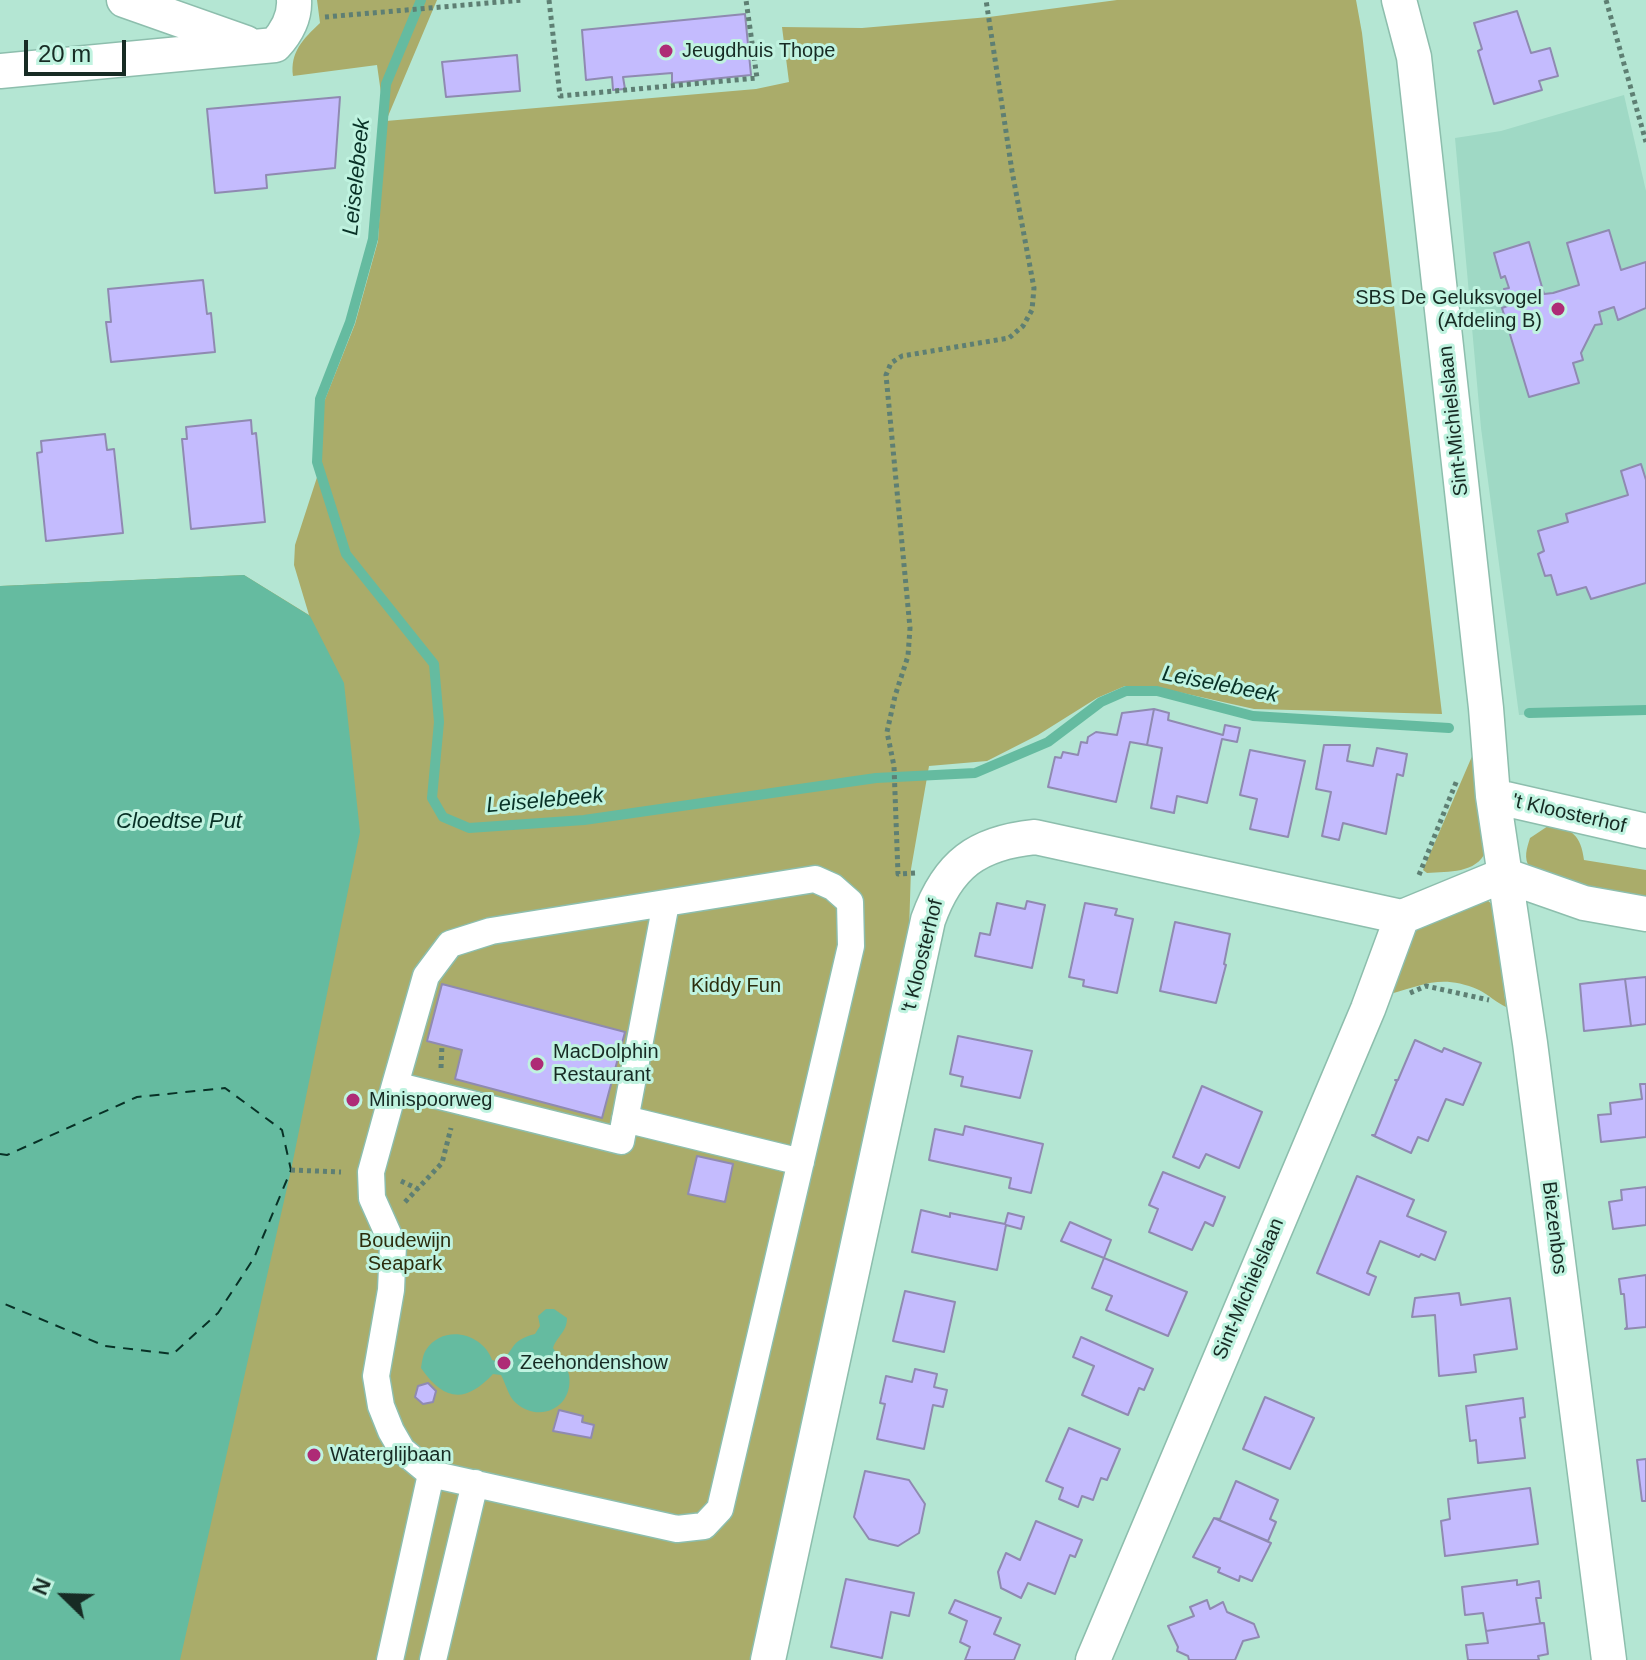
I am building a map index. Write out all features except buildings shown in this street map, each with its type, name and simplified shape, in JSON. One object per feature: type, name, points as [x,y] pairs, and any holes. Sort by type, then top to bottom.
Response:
[{"type":"street","points":[[124,0],[257,47]]},
{"type":"street","name":"Sint-Michielslaan","points":[[1399,0],[1414,57],[1493,796]]},
{"type":"street","points":[[0,71],[275,45],[286,34],[292,10]]},
{"type":"street","name":"'t Kloosterhof","points":[[1493,796],[1646,831]]},
{"type":"street","name":"Biezenbos","points":[[1493,796],[1530,1043],[1609,1660]]},
{"type":"street","name":"'t Kloosterhof","points":[[768,1660],[928,920],[937,894],[955,869],[978,851],[1007,840],[1035,837],[1402,917]]},
{"type":"street","points":[[1402,917],[1504,875],[1584,903],[1646,914]]},
{"type":"street","points":[[815,879],[833,887],[850,902],[851,946],[720,1509],[704,1526],[677,1529],[431,1474],[402,1450],[381,1406],[376,1376],[391,1290],[393,1245],[372,1198],[371,1172],[426,976],[450,944],[491,931],[666,903],[815,879]]},
{"type":"street","points":[[395,1085],[621,1141],[666,903]]},
{"type":"street","name":"Sint-Michielslaan","points":[[1093,1660],[1368,1009],[1402,917]]},
{"type":"street","points":[[625,1119],[801,1162]]},
{"type":"street","points":[[390,1660],[431,1474]]},
{"type":"street","points":[[433,1660],[475,1483]]},
{"type":"path","points":[[292,10],[394,11],[523,0]]},
{"type":"path","points":[[549,0],[560,96],[757,78],[746,0]]},
{"type":"path","points":[[955,869],[898,874],[894,766],[887,732],[908,656],[910,628],[886,375],[891,363],[902,356],[1009,338],[1023,326],[1032,310],[1034,288],[1012,171],[986,0]]},
{"type":"path","points":[[1606,0],[1646,142]]},
{"type":"path","points":[[1402,917],[1461,772]]},
{"type":"path","points":[[1368,1009],[1426,986],[1487,998],[1493,1005]]},
{"type":"path","points":[[384,1222],[442,1163],[458,1101]]},
{"type":"shaded area","name":"SBS De Geluksvogel (Afdeling B)","points":[[1624,95],[1646,191],[1646,710],[1519,715],[1481,428],[1455,138],[1501,131]]},
{"type":"green space","points":[[317,0],[437,0],[386,121],[756,89],[789,82],[782,27],[862,28],[989,17],[1117,0],[1356,0],[1442,714],[1254,709],[1156,687],[1125,686],[1097,698],[1038,735],[987,761],[929,766],[911,869],[909,931],[751,1660],[0,1660],[0,586],[244,575],[309,615],[294,565],[295,545],[321,465],[324,402],[355,324],[378,241],[385,121],[377,65],[293,76],[299,46],[320,23]]},
{"type":"green space","points":[[1473,754],[1486,851],[1469,868],[1427,873],[1423,870]]},
{"type":"green space","points":[[1548,826],[1563,828],[1574,834],[1584,860],[1646,870],[1646,901],[1565,885],[1537,874],[1528,864],[1527,849],[1530,838]]},
{"type":"green space","points":[[1487,900],[1493,905],[1506,1007],[1479,990],[1454,983],[1433,983],[1390,994],[1417,930]]},
{"type":"water","name":"Cloedtse Put","points":[[244,575],[310,616],[344,683],[360,832],[291,1170],[180,1660],[0,1660],[0,586]]},
{"type":"water","points":[[546,1309],[554,1309],[567,1318],[553,1348],[568,1372],[569,1386],[566,1396],[553,1409],[535,1412],[525,1409],[513,1400],[501,1375],[493,1374],[473,1390],[455,1395],[438,1387],[421,1368],[425,1352],[434,1342],[452,1334],[472,1338],[492,1360],[500,1362],[516,1343],[535,1334],[540,1326],[538,1316]]},
{"type":"waterway","name":"Leiselebeek","points":[[421,0],[386,84],[373,239],[350,322],[320,399],[317,462],[346,554],[434,664],[439,722],[432,798],[443,817],[469,828],[584,820],[876,778],[975,773],[1048,742],[1101,702],[1126,691],[1157,691],[1253,716],[1449,728]]},
{"type":"waterway","name":"Leiselebeek","points":[[1529,713],[1646,710]]},
{"type":"ferry route","points":[[0,1154],[7,1155],[137,1097],[225,1088],[282,1130],[291,1170],[254,1258],[218,1313],[173,1354],[105,1346],[0,1302]]},
{"type":"place","name":"Jeugdhuis Thope","points":[[666,51]]},
{"type":"place","name":"SBS De Geluksvogel (Afdeling B)","points":[[1558,309]]},
{"type":"place","name":"MacDolphin Restaurant","points":[[537,1064]]},
{"type":"place","name":"Minispoorweg","points":[[353,1100]]},
{"type":"place","name":"Zeehondenshow","points":[[504,1363]]},
{"type":"place","name":"Waterglijbaan","points":[[314,1455]]},
{"type":"park label","name":"Kiddy Fun","points":[[736,986]]},
{"type":"park label","name":"Boudewijn Seapark","points":[[405,1252]]}]
